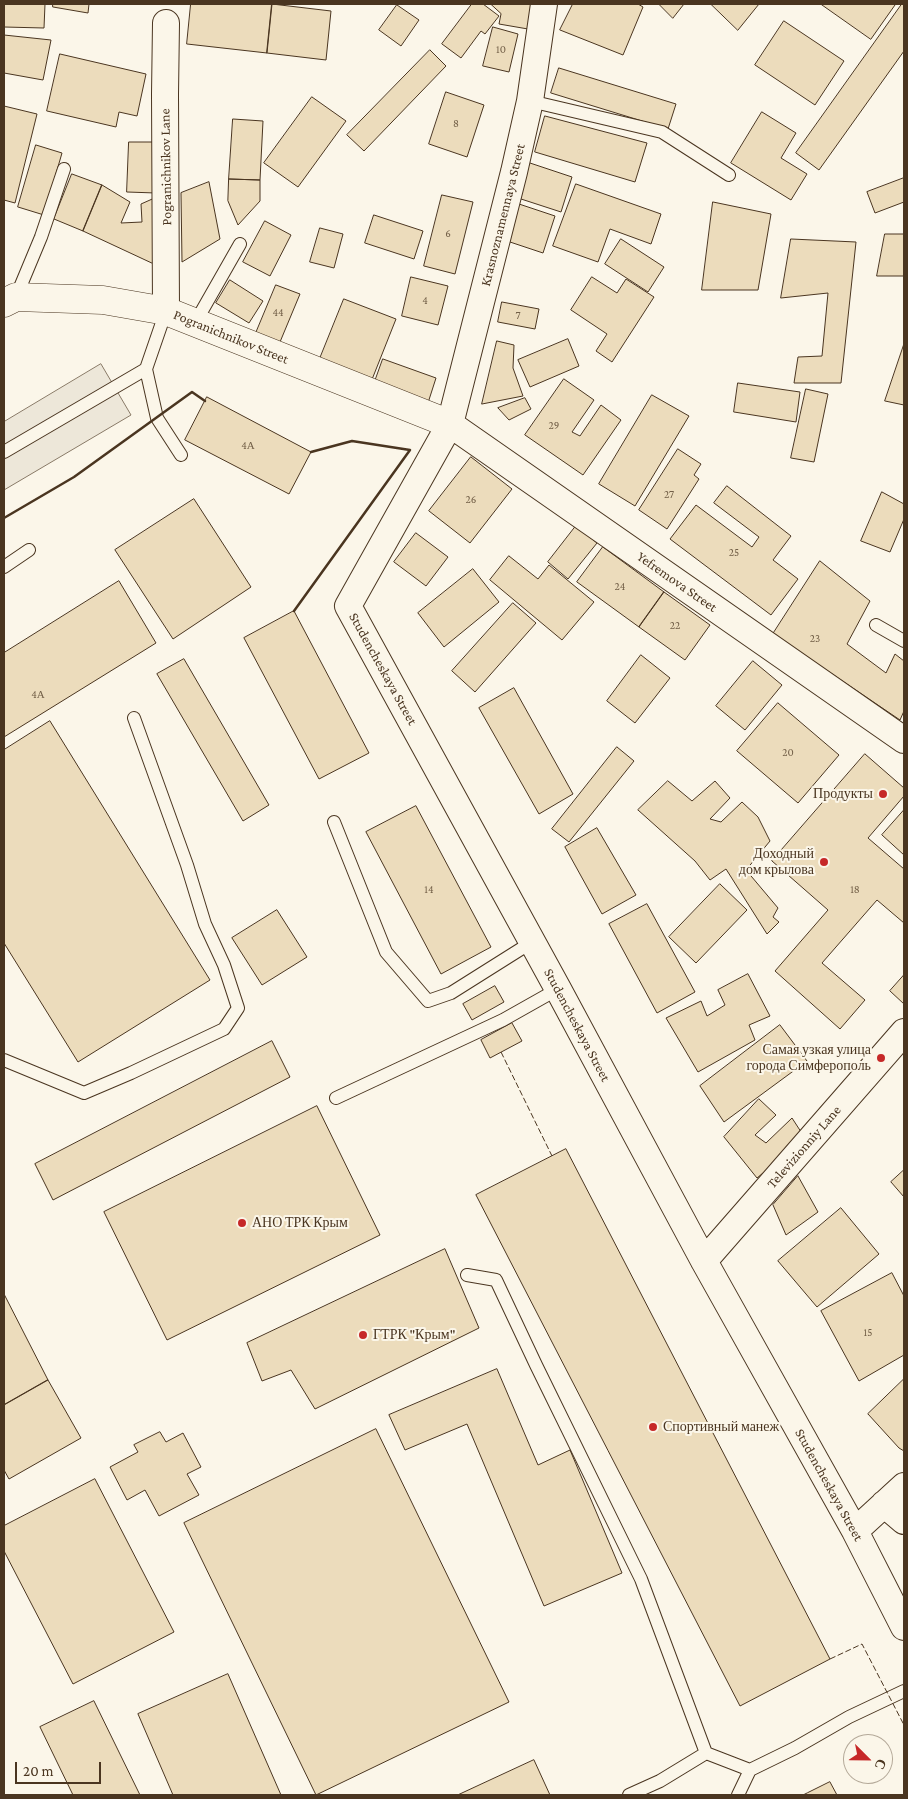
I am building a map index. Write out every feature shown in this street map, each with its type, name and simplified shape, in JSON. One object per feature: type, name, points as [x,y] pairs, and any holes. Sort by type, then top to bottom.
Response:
[{"type":"street","name":"Krasnoznamennaya Street","points":[[450,424],[514,172],[530,101],[544,4]]},
{"type":"street","name":"Pogranichnikov Lane","points":[[166,23],[166,311]]},
{"type":"street","name":"Pogranichnikov Street","points":[[8,297],[104,300],[166,311],[450,424]]},
{"type":"street","name":"Yefremova Street","points":[[450,424],[904,740]]},
{"type":"street","name":"Studencheskaya Street","points":[[450,424],[348,606],[558,989],[704,1261],[855,1531],[904,1627]]},
{"type":"street","name":"Televizionniy Lane","points":[[704,1261],[904,1032]]},
{"type":"street","points":[[855,1531],[904,1486]]},
{"type":"street","points":[[884,1504],[904,1521]]},
{"type":"lane","points":[[530,101],[662,132],[729,175]]},
{"type":"lane","points":[[8,297],[41,237],[64,169]]},
{"type":"lane","points":[[196,323],[240,244]]},
{"type":"lane","points":[[166,311],[146,369],[157,418],[181,456]]},
{"type":"lane","points":[[4,452],[146,369]]},
{"type":"lane","points":[[4,567],[29,550]]},
{"type":"lane","points":[[876,625],[904,641]]},
{"type":"lane","points":[[4,1060],[84,1093],[224,1029],[238,1008],[224,965],[205,924],[187,864],[134,718]]},
{"type":"lane","points":[[334,822],[386,952],[428,1001],[450,993],[532,942]]},
{"type":"lane","points":[[336,1098],[503,1020],[558,989]]},
{"type":"lane","points":[[467,1275],[496,1280],[641,1579],[706,1753],[750,1770]]},
{"type":"lane","points":[[738,1795],[750,1770],[796,1748],[849,1716],[904,1691]]},
{"type":"lane","points":[[630,1795],[660,1781],[706,1753]]},
{"type":"shaded area","points":[[101,364],[131,415],[4,490],[4,422]]},
{"type":"building","points":[[4,4],[45,4],[44,28],[4,27]]},
{"type":"building","points":[[53,4],[89,4],[88,13],[53,7]]},
{"type":"building","points":[[191,4],[272,4],[267,53],[187,44]]},
{"type":"building","points":[[272,4],[331,11],[326,60],[267,53]]},
{"type":"building","points":[[472,4],[483,4],[499,16],[485,34],[481,31],[461,58],[442,44]]},
{"type":"building","points":[[491,4],[532,4],[528,29],[499,24],[501,14]]},
{"type":"building","points":[[573,4],[638,4],[643,7],[623,55],[560,30]]},
{"type":"building","points":[[659,4],[684,4],[673,18]]},
{"type":"building","points":[[711,4],[759,4],[738,30]]},
{"type":"building","points":[[821,4],[894,4],[895,5],[871,39]]},
{"type":"building","points":[[902,4],[904,4],[904,51],[819,170],[796,153]]},
{"type":"building","points":[[397,5],[419,20],[401,46],[379,30]]},
{"type":"building","points":[[784,21],[844,61],[815,105],[755,65]]},
{"type":"building","points":[[493,27],[518,34],[509,72],[483,66]]},
{"type":"building","points":[[4,35],[51,40],[43,80],[4,73]]},
{"type":"building","points":[[430,50],[446,66],[364,151],[347,135]]},
{"type":"building","points":[[60,54],[146,74],[137,116],[119,112],[116,127],[47,111]]},
{"type":"building","points":[[559,68],[676,104],[668,129],[551,93]]},
{"type":"building","points":[[446,92],[484,105],[467,157],[429,144]]},
{"type":"building","points":[[312,97],[346,121],[298,187],[264,163]]},
{"type":"building","points":[[4,106],[37,114],[15,203],[4,200]]},
{"type":"building","points":[[762,112],[796,133],[781,158],[807,174],[791,200],[731,163]]},
{"type":"building","points":[[545,116],[647,143],[635,182],[535,152]]},
{"type":"building","points":[[233,119],[263,121],[260,180],[229,179]]},
{"type":"building","points":[[129,142],[157,142],[156,193],[127,192]]},
{"type":"building","points":[[36,145],[62,153],[44,215],[18,207]]},
{"type":"building","points":[[530,163],[572,177],[561,212],[518,198]]},
{"type":"building","points":[[72,174],[102,185],[83,231],[54,219]]},
{"type":"building","points":[[904,178],[904,202],[875,213],[867,192]]},
{"type":"building","points":[[229,179],[260,180],[260,201],[238,225],[228,201]]},
{"type":"building","points":[[209,182],[220,239],[182,262],[181,193]]},
{"type":"building","points":[[576,184],[661,214],[651,244],[610,229],[598,262],[553,246]]},
{"type":"building","points":[[102,185],[130,202],[121,223],[142,222],[141,204],[159,196],[156,265],[83,231]]},
{"type":"building","points":[[442,195],[473,202],[455,274],[424,266]]},
{"type":"building","points":[[713,202],[771,214],[758,290],[702,290]]},
{"type":"building","points":[[519,204],[555,216],[543,253],[507,241]]},
{"type":"building","points":[[374,215],[423,231],[414,259],[365,243]]},
{"type":"building","points":[[265,221],[291,235],[270,276],[243,262]]},
{"type":"building","points":[[320,228],[343,234],[334,268],[310,262]]},
{"type":"building","points":[[885,234],[904,234],[904,276],[877,276]]},
{"type":"building","points":[[621,239],[664,267],[648,292],[605,264]]},
{"type":"building","points":[[791,239],[856,242],[841,383],[794,383],[798,357],[822,356],[828,293],[781,298]]},
{"type":"building","points":[[411,277],[448,286],[438,325],[402,316]]},
{"type":"building","points":[[592,277],[617,293],[626,279],[654,297],[612,362],[596,351],[607,334],[571,310]]},
{"type":"building","points":[[230,280],[263,301],[249,323],[216,303]]},
{"type":"building","points":[[276,285],[300,294],[280,342],[256,333]]},
{"type":"building","points":[[344,299],[396,319],[371,382],[319,361]]},
{"type":"building","points":[[502,302],[539,309],[535,329],[498,322]]},
{"type":"building","points":[[568,339],[579,366],[530,387],[518,360]]},
{"type":"building","points":[[497,341],[514,345],[513,368],[523,396],[482,404]]},
{"type":"building","points":[[904,344],[904,405],[885,401]]},
{"type":"building","points":[[383,359],[436,378],[427,406],[373,387]]},
{"type":"building","points":[[564,379],[594,400],[572,432],[580,436],[601,405],[621,420],[583,475],[525,435]]},
{"type":"building","points":[[738,383],[800,392],[796,422],[734,412]]},
{"type":"building","points":[[806,389],[828,394],[814,462],[791,458]]},
{"type":"building","points":[[652,395],[689,416],[635,506],[599,484]]},
{"type":"building","points":[[207,397],[311,452],[289,494],[185,440]]},
{"type":"building","points":[[525,398],[531,409],[509,420],[498,408]]},
{"type":"building","points":[[678,449],[701,464],[694,475],[699,479],[667,529],[639,510]]},
{"type":"building","points":[[471,457],[512,489],[470,543],[429,511]]},
{"type":"building","points":[[727,486],[791,536],[773,560],[798,579],[771,615],[670,539],[696,505],[752,547],[759,537],[714,503]]},
{"type":"building","points":[[882,492],[904,504],[904,519],[890,552],[861,541]]},
{"type":"building","points":[[194,499],[251,587],[173,639],[115,550]]},
{"type":"building","points":[[576,526],[597,543],[568,579],[548,562]]},
{"type":"building","points":[[416,533],[448,557],[426,586],[394,562]]},
{"type":"building","points":[[603,547],[664,592],[639,627],[577,582]]},
{"type":"building","points":[[509,556],[538,579],[549,565],[594,602],[562,640],[490,580]]},
{"type":"building","points":[[820,561],[870,601],[847,644],[886,673],[895,654],[904,661],[904,711],[900,720],[773,634]]},
{"type":"building","points":[[473,569],[499,602],[444,647],[418,613]]},
{"type":"building","points":[[119,581],[156,643],[4,737],[4,653]]},
{"type":"building","points":[[664,592],[710,625],[685,660],[639,627]]},
{"type":"building","points":[[513,603],[536,623],[475,692],[452,671]]},
{"type":"building","points":[[294,611],[369,753],[319,779],[244,638]]},
{"type":"building","points":[[641,655],[670,678],[635,723],[607,701]]},
{"type":"building","points":[[184,659],[269,805],[243,821],[157,674]]},
{"type":"building","points":[[753,661],[782,685],[745,730],[716,706]]},
{"type":"building","points":[[514,688],[573,794],[539,814],[479,708]]},
{"type":"building","points":[[778,703],[839,755],[798,803],[737,751]]},
{"type":"building","points":[[50,721],[210,980],[78,1062],[4,943],[4,750]]},
{"type":"building","points":[[617,747],[634,761],[569,842],[552,829]]},
{"type":"building","points":[[865,754],[904,788],[904,796],[868,838],[904,869],[904,923],[877,900],[822,963],[865,1000],[840,1029],[775,971],[828,910],[772,861]]},
{"type":"building","points":[[668,781],[692,801],[715,781],[730,798],[710,819],[721,822],[742,802],[758,817],[770,841],[746,870],[778,908],[773,917],[779,922],[767,934],[726,869],[710,880],[695,861],[638,810]]},
{"type":"building","points":[[416,806],[491,947],[441,974],[366,832]]},
{"type":"building","points":[[904,810],[904,855],[882,835]]},
{"type":"building","points":[[597,828],[636,895],[602,914],[565,847]]},
{"type":"building","points":[[720,884],[747,910],[696,963],[669,937]]},
{"type":"building","points":[[647,904],[695,992],[657,1013],[609,924]]},
{"type":"building","points":[[277,910],[307,957],[262,985],[232,938]]},
{"type":"building","points":[[748,974],[770,1016],[749,1025],[755,1040],[698,1072],[666,1018],[701,1001],[707,1016],[725,1005],[718,990]]},
{"type":"building","points":[[904,975],[904,1004],[890,991]]},
{"type":"building","points":[[495,986],[504,1002],[472,1020],[463,1004]]},
{"type":"building","points":[[512,1023],[522,1041],[490,1058],[481,1040]]},
{"type":"building","points":[[780,1025],[807,1061],[724,1122],[700,1086]]},
{"type":"building","points":[[272,1041],[290,1077],[53,1200],[35,1164]]},
{"type":"building","points":[[759,1099],[776,1115],[755,1135],[766,1143],[792,1118],[805,1138],[757,1178],[724,1137]]},
{"type":"building","name":"АНО ТРК Крым","points":[[317,1106],[380,1235],[167,1340],[104,1212]]},
{"type":"building","name":"Спортивный манеж","points":[[566,1149],[830,1659],[740,1706],[476,1195]]},
{"type":"building","points":[[904,1170],[904,1197],[891,1182]]},
{"type":"building","points":[[798,1176],[818,1212],[786,1235],[773,1205]]},
{"type":"building","points":[[841,1208],[879,1254],[817,1307],[778,1261]]},
{"type":"building","name":"ГТРК \"Крым\"","points":[[445,1249],[479,1328],[315,1409],[291,1370],[262,1381],[247,1343]]},
{"type":"building","points":[[892,1273],[904,1296],[904,1355],[859,1381],[821,1311]]},
{"type":"building","points":[[4,1294],[48,1380],[4,1405]]},
{"type":"building","points":[[497,1369],[538,1465],[570,1450],[622,1573],[544,1606],[467,1424],[405,1450],[389,1415]]},
{"type":"building","points":[[904,1379],[904,1451],[868,1414]]},
{"type":"building","points":[[48,1380],[81,1438],[9,1479],[4,1470],[4,1405]]},
{"type":"building","points":[[376,1429],[509,1702],[316,1795],[184,1523]]},
{"type":"building","points":[[160,1432],[166,1442],[183,1433],[201,1467],[187,1474],[199,1495],[159,1516],[145,1490],[127,1500],[110,1467],[138,1452],[134,1445]]},
{"type":"building","points":[[95,1479],[174,1632],[73,1684],[4,1551],[4,1526]]},
{"type":"building","points":[[228,1674],[281,1795],[173,1795],[138,1714]]},
{"type":"building","points":[[94,1701],[140,1795],[73,1795],[40,1727]]},
{"type":"building","points":[[534,1760],[550,1795],[458,1795]]},
{"type":"building","points":[[830,1782],[837,1795],[803,1795],[807,1793]]},
{"type":"fence","points":[[501,1052],[552,1156]]},
{"type":"fence","points":[[830,1659],[862,1644],[904,1725]]},
{"type":"wall","points":[[4,518],[74,477],[192,392],[205,401]]},
{"type":"wall","points":[[294,611],[410,450],[352,441],[311,452]]},
{"type":"place","name":"Продукты","points":[[883,794]]},
{"type":"place","name":"Доходный дом крылова","points":[[824,862]]},
{"type":"place","name":"Самая узкая улица города Симферополь","points":[[881,1058]]},
{"type":"place","name":"АНО ТРК Крым","points":[[242,1223]]},
{"type":"place","name":"ГТРК \"Крым\"","points":[[363,1335]]},
{"type":"place","name":"Спортивный манеж","points":[[653,1427]]}]
